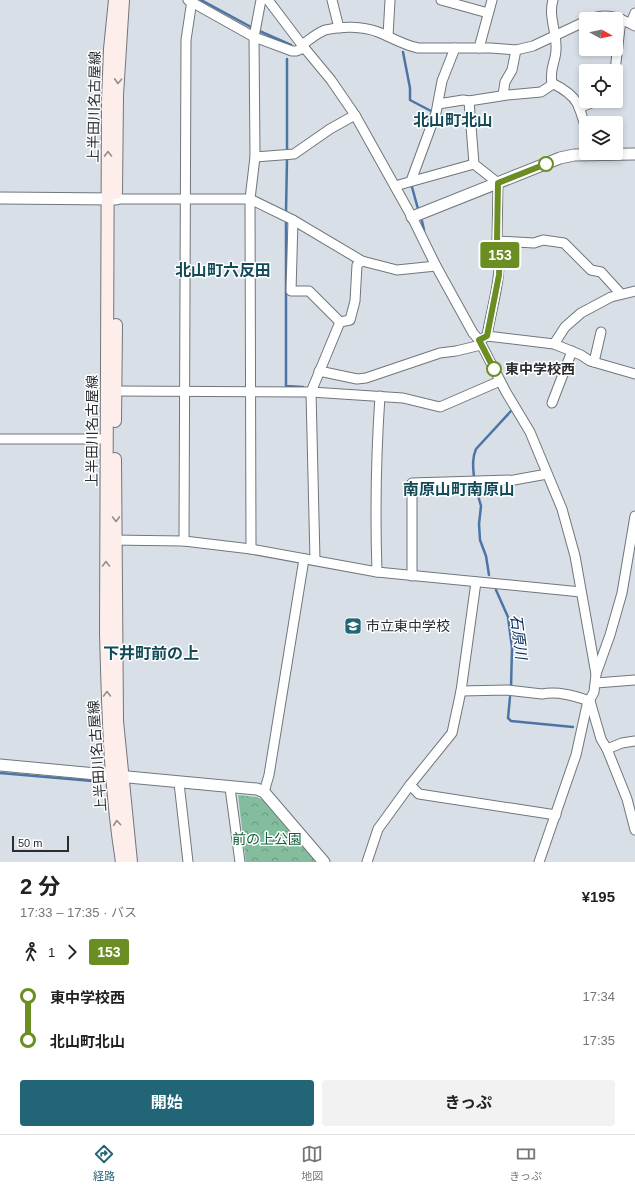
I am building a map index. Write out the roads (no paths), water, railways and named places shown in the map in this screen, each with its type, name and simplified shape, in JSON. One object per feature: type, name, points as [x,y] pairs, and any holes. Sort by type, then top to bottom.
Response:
[{"type":"main road","name":"上半田川名古屋線","points":[[111,540],[115,391],[112,199],[108,100],[110,49],[115,0]]},
{"type":"main road","name":"上半田川名古屋線","points":[[122,862],[118,837],[117,721],[107,439],[112,199],[117,161],[117,95],[123,0]]},
{"type":"main road","name":"上半田川名古屋線","points":[[117,776],[130,862]]},
{"type":"street","points":[[251,549],[250,199],[255,157],[254,37],[260,0]]},
{"type":"street","points":[[268,0],[331,80],[355,115],[412,217],[436,266],[473,333],[483,340],[500,381],[530,432],[546,474],[562,508],[574,556],[596,679]]},
{"type":"street","points":[[332,0],[340,28]]},
{"type":"street","points":[[388,36],[390,0]]},
{"type":"street","points":[[441,0],[452,1],[488,13]]},
{"type":"street","points":[[479,48],[492,0]]},
{"type":"street","points":[[553,0],[550,7],[556,50],[550,74],[552,82],[564,90],[577,102],[581,116]]},
{"type":"street","points":[[184,540],[184,199],[186,40],[191,1],[254,37],[296,51],[324,31],[340,28],[363,28],[376,31],[407,46],[418,48],[479,48],[516,50],[533,46],[579,24]]},
{"type":"street","points":[[623,20],[633,25],[635,13]]},
{"type":"street","points":[[411,181],[438,104],[442,81],[455,48]]},
{"type":"street","points":[[502,95],[505,82],[512,70],[516,50]]},
{"type":"street","points":[[438,104],[462,100],[469,101],[502,95],[541,92],[554,84]]},
{"type":"street","points":[[469,101],[474,164],[498,183]]},
{"type":"street","points":[[255,157],[294,154],[355,115]]},
{"type":"street","points":[[623,154],[635,154]]},
{"type":"street","points":[[412,217],[560,158],[579,155]]},
{"type":"street","points":[[395,186],[474,164]]},
{"type":"street","points":[[483,340],[499,275],[500,254],[497,241],[498,183]]},
{"type":"street","points":[[0,198],[250,199],[293,220],[362,261],[397,270],[436,266]]},
{"type":"street","points":[[293,220],[291,291],[309,291],[340,322]]},
{"type":"street","points":[[497,241],[534,243],[543,240],[564,243],[591,270],[601,272],[621,294]]},
{"type":"street","points":[[340,322],[350,320],[355,301],[357,265],[362,261]]},
{"type":"street","points":[[554,344],[565,327],[581,313],[611,297],[635,291]]},
{"type":"street","points":[[316,560],[311,392],[340,322]]},
{"type":"street","points":[[594,362],[601,332]]},
{"type":"street","points":[[319,371],[357,379],[366,378],[440,353],[456,351],[483,340],[554,344],[594,362],[635,374]]},
{"type":"street","points":[[552,403],[572,351]]},
{"type":"street","points":[[115,391],[311,392],[403,398],[440,407],[500,381]]},
{"type":"street","points":[[376,572],[376,439],[380,396]]},
{"type":"street","points":[[0,439],[107,439]]},
{"type":"street","points":[[412,576],[412,483],[514,480],[546,474]]},
{"type":"street","points":[[539,862],[576,755],[587,705],[594,692],[596,679],[622,593],[635,516]]},
{"type":"street","points":[[111,540],[184,540],[251,549],[376,572],[581,592]]},
{"type":"street","points":[[264,792],[269,774],[304,559]]},
{"type":"street","points":[[367,862],[378,829],[410,784],[452,733],[461,690],[476,582]]},
{"type":"street","points":[[596,679],[635,680]]},
{"type":"street","points":[[461,690],[507,690],[542,694],[573,695],[590,701]]},
{"type":"street","points":[[590,701],[601,739],[631,798],[635,830]]},
{"type":"street","points":[[607,749],[622,743],[635,741]]},
{"type":"street","points":[[0,765],[230,788],[257,789],[264,792],[324,862]]},
{"type":"street","points":[[179,782],[188,862]]},
{"type":"street","points":[[410,784],[419,794],[556,815]]},
{"type":"street","points":[[230,788],[240,862]]},
{"type":"waterway","points":[[201,0],[251,27]]},
{"type":"waterway","points":[[257,30],[291,45]]},
{"type":"waterway","name":"石原川","points":[[403,52],[410,88],[410,100],[431,111]]},
{"type":"waterway","points":[[287,59],[287,151]]},
{"type":"waterway","points":[[286,212],[287,159]]},
{"type":"waterway","name":"石原川","points":[[412,187],[418,209]]},
{"type":"waterway","points":[[286,221],[286,386],[303,387]]},
{"type":"waterway","name":"石原川","points":[[422,221],[424,230]]},
{"type":"waterway","name":"石原川","points":[[474,477],[473,459],[476,449],[511,411]]},
{"type":"waterway","name":"石原川","points":[[475,485],[481,506],[479,524],[480,540],[486,556],[489,575]]},
{"type":"waterway","name":"石原川","points":[[496,590],[508,617],[512,648],[511,687]]},
{"type":"waterway","name":"石原川","points":[[510,697],[508,718],[511,721],[573,727]]},
{"type":"waterway","points":[[0,773],[104,782]]},
{"type":"place","name":"東中学校西","points":[[494,369]]},
{"type":"place","name":"市立東中学校","points":[[353,626]]},
{"type":"district","name":"北山町北山","points":[[453,120]]},
{"type":"district","name":"北山町六反田","points":[[223,270]]},
{"type":"district","name":"南原山町南原山","points":[[459,489]]},
{"type":"district","name":"下井町前の上","points":[[151,653]]},
{"type":"park label","name":"前の上公園","points":[[267,839]]}]
